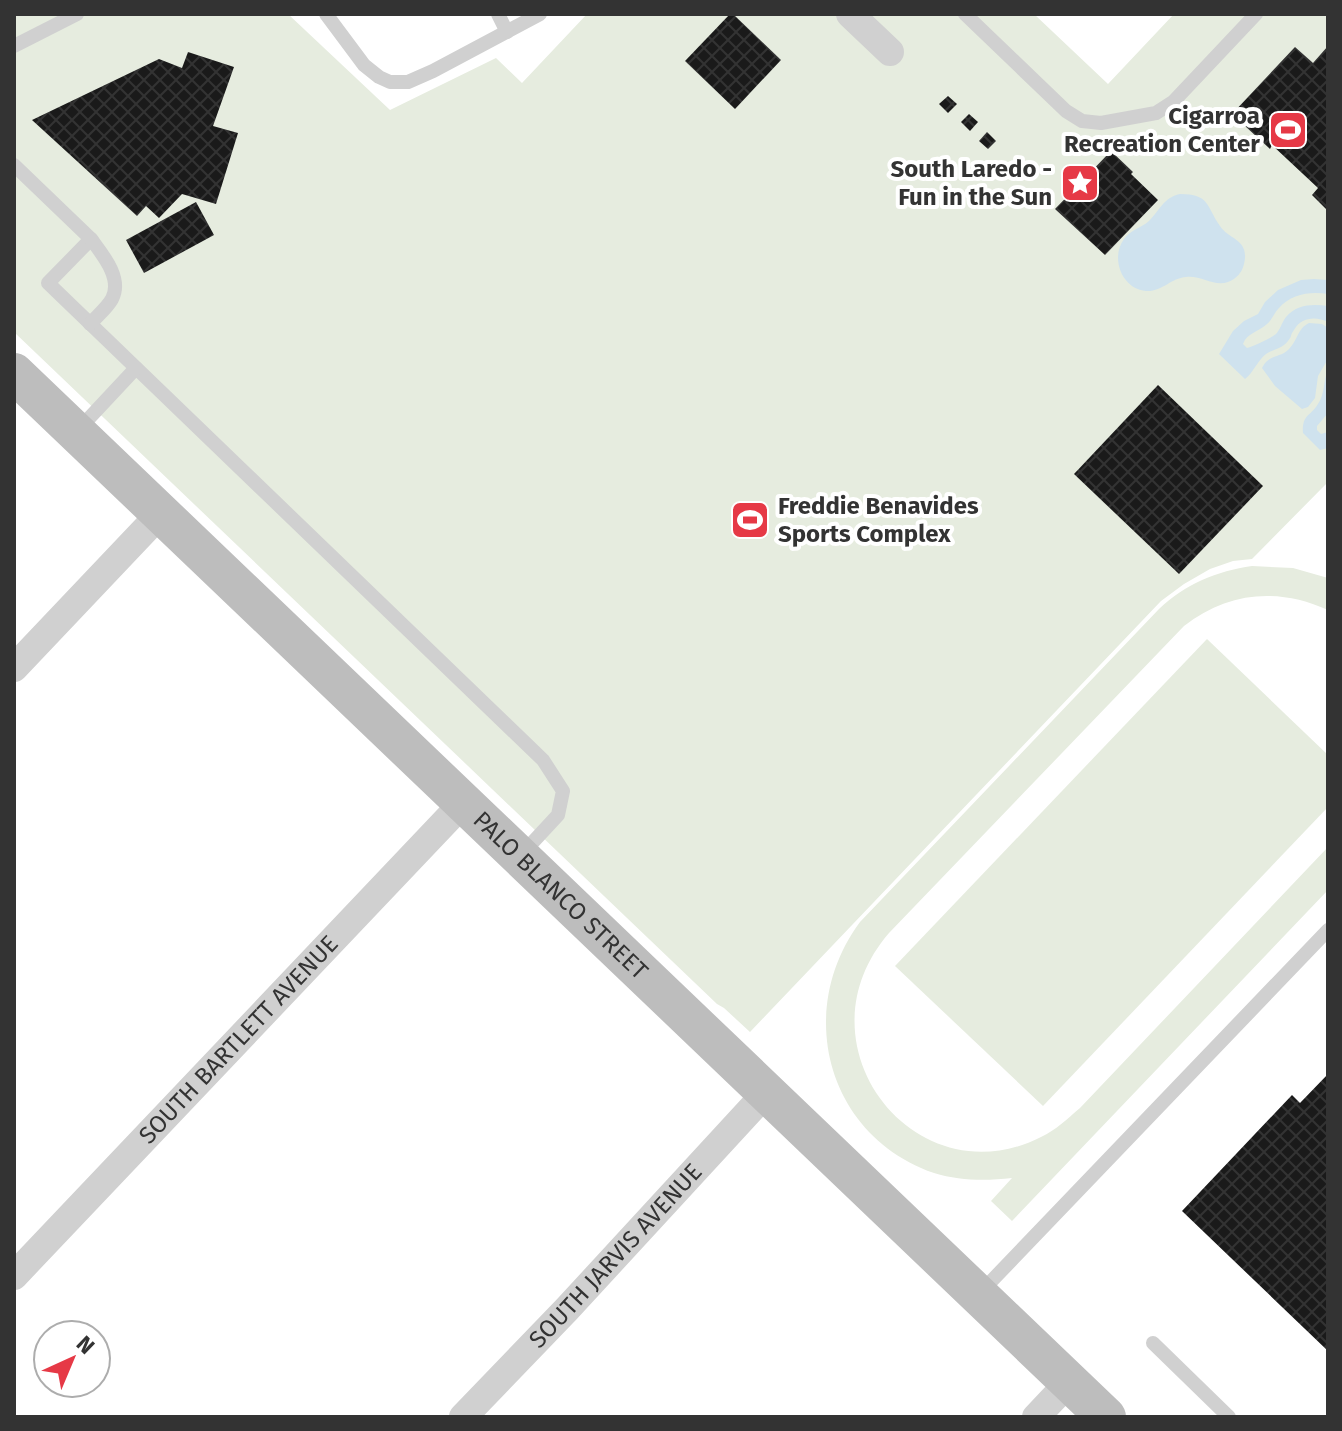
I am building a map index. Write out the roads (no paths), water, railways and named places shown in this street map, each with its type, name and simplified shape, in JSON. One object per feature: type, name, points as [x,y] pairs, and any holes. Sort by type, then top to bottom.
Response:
[{"type":"street","points":[[850,14],[890,52]]},
{"type":"street","name":"PALO BLANCO STREET","points":[[14,373],[1106,1417]]},
{"type":"street","points":[[14,668],[160,514]]},
{"type":"street","name":"SOUTH BARTLETT AVENUE","points":[[14,1276],[463,803]]},
{"type":"street","name":"SOUTH JARVIS AVENUE","points":[[463,1417],[766,1093]]},
{"type":"street","points":[[1036,1417],[1069,1382]]},
{"type":"lane","points":[[14,46],[77,14]]},
{"type":"lane","points":[[326,14],[364,65],[390,82],[408,82],[433,71],[540,14]]},
{"type":"lane","points":[[498,14],[507,32]]},
{"type":"lane","points":[[965,14],[1066,111],[1082,121],[1101,123],[1156,113],[1173,102],[1256,14]]},
{"type":"lane","points":[[14,165],[91,239],[105,258],[115,289],[112,299],[90,324]]},
{"type":"lane","points":[[91,239],[48,283],[543,760],[563,791],[558,815],[519,857]]},
{"type":"lane","points":[[75,432],[136,368]]},
{"type":"lane","points":[[978,1295],[1328,930]]},
{"type":"lane","points":[[1153,1343],[1229,1417]]},
{"type":"water","points":[[1180,194],[1197,196],[1206,202],[1224,231],[1238,241],[1245,256],[1242,270],[1234,279],[1223,283],[1186,277],[1152,291],[1138,289],[1130,285],[1121,271],[1118,263],[1120,247],[1126,236],[1149,221],[1166,201]]},
{"type":"water","points":[[1301,280],[1328,280],[1328,294],[1308,293],[1289,299],[1264,327],[1250,335],[1243,344],[1247,348],[1274,336],[1290,313],[1306,306],[1328,306],[1328,322],[1314,318],[1301,322],[1286,344],[1266,354],[1245,379],[1219,354],[1233,331],[1258,314],[1278,290]]},
{"type":"water","points":[[1309,323],[1328,328],[1328,359],[1318,376],[1315,398],[1302,409],[1275,386],[1262,368],[1268,360],[1289,349],[1302,328]]},
{"type":"water","points":[[1328,370],[1328,413],[1317,430],[1321,434],[1328,432],[1328,448],[1320,450],[1303,433],[1303,427],[1305,419],[1320,400]]},
{"type":"place","name":"Cigarroa Recreation Center","points":[[1288,130]]},
{"type":"place","name":"South Laredo - Fun in the Sun","points":[[1080,183]]},
{"type":"place","name":"Freddie Benavides Sports Complex","points":[[750,520]]}]
